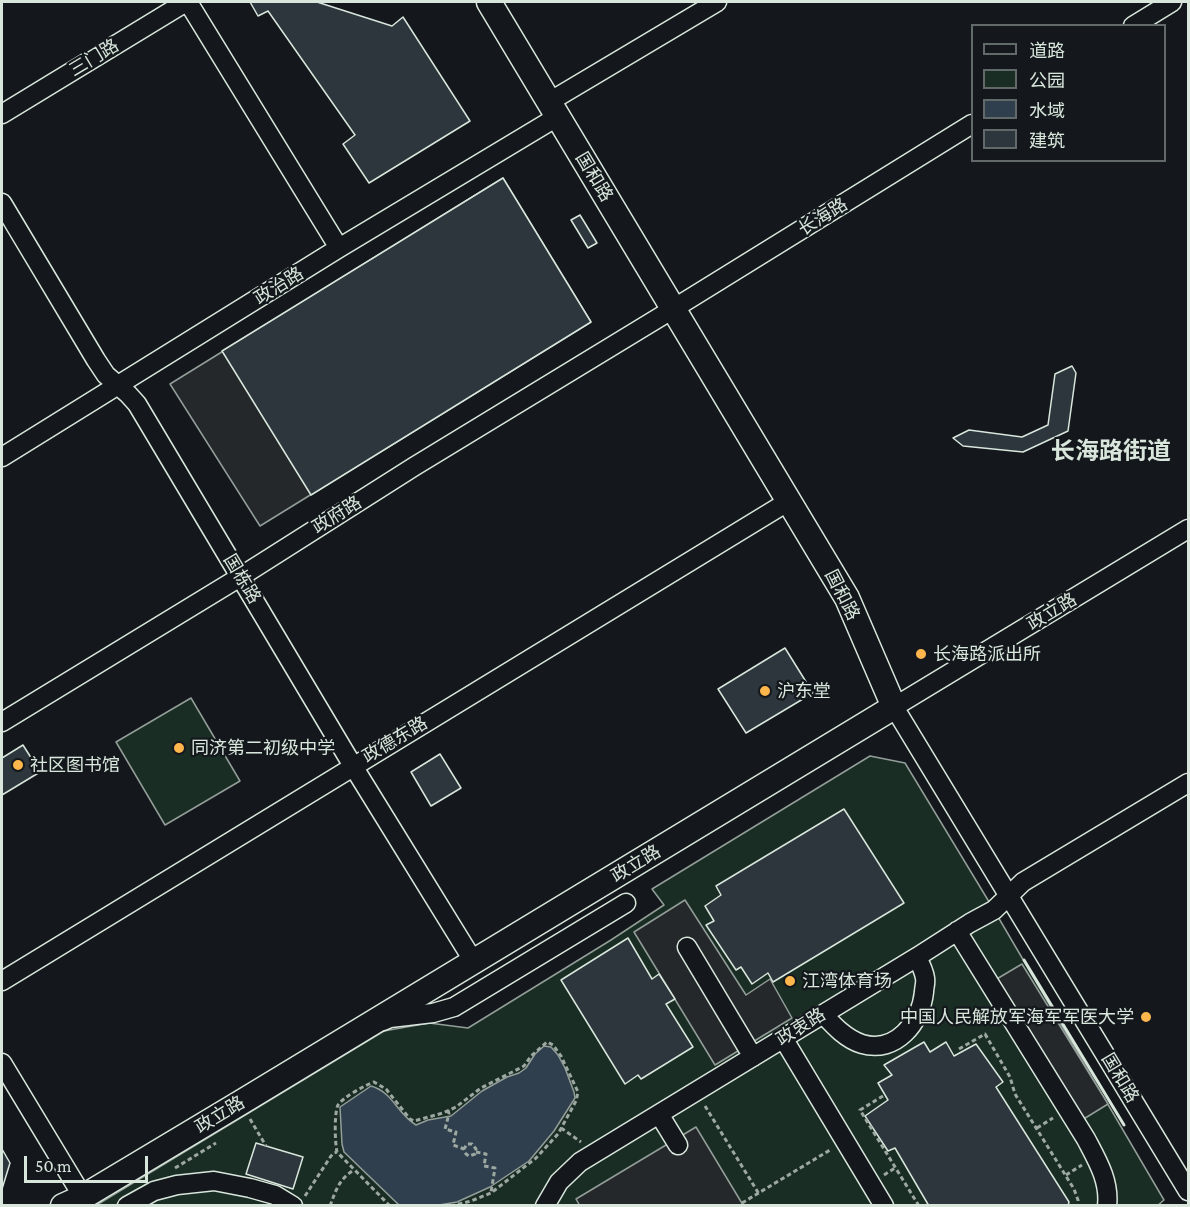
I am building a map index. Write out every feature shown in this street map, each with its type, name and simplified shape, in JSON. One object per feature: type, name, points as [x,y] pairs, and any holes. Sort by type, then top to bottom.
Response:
[{"type":"main road","name":"国和路","points":[[489,2],[847,598],[894,707]]},
{"type":"main road","name":"政立路","points":[[73,1203],[894,707]]},
{"type":"street","name":"三门路","points":[[2,114],[187,2]]},
{"type":"street","points":[[187,2],[339,248]]},
{"type":"street","name":"政治路","points":[[2,458],[339,248],[717,2]]},
{"type":"street","points":[[1135,24],[1172,2]]},
{"type":"street","name":"长海路","points":[[673,309],[971,125]]},
{"type":"street","name":"国栋路","points":[[2,203],[106,375],[137,404],[353,766],[474,962]]},
{"type":"street","name":"政府路","points":[[2,722],[673,309]]},
{"type":"street","name":"政德东路","points":[[2,981],[789,501]]},
{"type":"street","name":"政立路","points":[[894,707],[1188,529]]},
{"type":"street","name":"国和路","points":[[894,707],[1188,1191]]},
{"type":"street","name":"政衷路","points":[[545,1206],[559,1182],[580,1162],[994,910],[1023,882],[1188,783]]},
{"type":"street","points":[[367,1026],[390,1018],[412,1016],[450,1020],[461,1017],[538,963],[632,913],[612,879]]},
{"type":"street","points":[[957,931],[1040,1048],[1103,1171],[1108,1197],[1107,1206]]},
{"type":"street","points":[[519,934],[538,963]]},
{"type":"street","points":[[687,947],[753,1057]]},
{"type":"street","points":[[823,1014],[837,1029],[852,1040],[864,1045],[875,1046],[891,1043],[905,1034],[916,1020],[923,1002],[925,979],[917,957]]},
{"type":"street","points":[[783,1038],[884,1206]]},
{"type":"street","points":[[2,1063],[73,1203]]},
{"type":"street","points":[[659,1114],[678,1145]]},
{"type":"street","points":[[127,1206],[154,1191],[177,1185],[214,1181],[299,1201]]},
{"type":"path","points":[[959,1049],[985,1034],[1010,1077],[1015,1094],[1074,1189],[1078,1206]]},
{"type":"path","points":[[390,1206],[337,1152],[335,1143],[339,1103],[374,1082],[386,1089],[414,1121],[448,1112],[481,1088],[524,1066],[531,1056],[547,1042],[553,1045],[561,1056],[578,1092],[576,1101],[558,1134],[536,1158],[491,1193],[451,1206]]},
{"type":"path","points":[[697,1091],[759,1194]]},
{"type":"path","points":[[883,1096],[860,1110],[919,1206]]},
{"type":"path","points":[[240,1103],[266,1146]]},
{"type":"path","points":[[448,1112],[445,1129],[456,1132],[453,1145],[464,1149],[469,1156],[476,1152]]},
{"type":"path","points":[[561,1128],[595,1153]]},
{"type":"path","points":[[742,1203],[845,1141]]},
{"type":"path","points":[[464,1149],[470,1143],[474,1145],[476,1152]]},
{"type":"path","points":[[299,1201],[330,1156],[337,1152]]},
{"type":"path","points":[[476,1152],[486,1154],[484,1166],[495,1168],[491,1193]]},
{"type":"path","points":[[330,1206],[340,1182],[345,1175],[354,1170]]},
{"type":"path","points":[[749,1200],[752,1206]]},
{"type":"green space","points":[[191,698],[240,781],[165,825],[116,742]]},
{"type":"green space","name":"江湾体育场","points":[[870,756],[905,763],[1164,1200],[1157,1206],[95,1206],[384,1031],[429,1023],[468,1028],[664,905],[652,889]]},
{"type":"shaded area","points":[[503,178],[591,322],[260,526],[170,384]]},
{"type":"shaded area","points":[[685,900],[746,995],[770,979],[792,1018],[715,1065],[634,932]]},
{"type":"shaded area","points":[[1022,964],[1108,1104],[1082,1120],[995,980]]},
{"type":"shaded area","points":[[696,1127],[743,1205],[580,1206],[576,1199]]},
{"type":"water","points":[[544,1046],[551,1047],[558,1055],[575,1098],[554,1131],[529,1161],[490,1187],[457,1202],[439,1205],[399,1205],[344,1152],[340,1107],[371,1086],[385,1093],[416,1125],[428,1120],[451,1116],[482,1091],[526,1068],[535,1054]]},
{"type":"building","points":[[250,2],[317,2],[392,26],[403,17],[470,121],[369,183],[343,144],[355,135],[268,11],[258,16]]},
{"type":"building","points":[[503,178],[591,322],[311,495],[222,351]]},
{"type":"building","points":[[580,215],[597,243],[588,248],[571,220]]},
{"type":"building","points":[[1072,366],[1076,373],[1068,431],[1023,452],[963,446],[953,438],[969,430],[1022,437],[1048,425],[1055,374]]},
{"type":"building","name":"沪东堂","points":[[785,648],[813,693],[746,733],[718,689]]},
{"type":"building","name":"社区图书馆","points":[[23,745],[40,772],[2,795],[2,758]]},
{"type":"building","points":[[440,754],[461,788],[431,806],[411,772]]},
{"type":"building","points":[[844,809],[904,903],[773,982],[768,973],[752,984],[741,967],[736,970],[706,925],[714,921],[705,906],[721,895],[716,886]]},
{"type":"building","points":[[628,938],[652,979],[659,974],[675,999],[666,1004],[693,1047],[641,1079],[638,1075],[625,1084],[561,980]]},
{"type":"building","points":[[924,1042],[930,1052],[946,1042],[954,1056],[976,1044],[1003,1082],[996,1087],[1069,1202],[1068,1206],[929,1206],[895,1148],[888,1151],[865,1116],[888,1100],[878,1083],[892,1075],[884,1065]]},
{"type":"building","points":[[256,1143],[303,1157],[293,1189],[246,1174]]},
{"type":"building","points":[[2,1149],[10,1163],[2,1189]]},
{"type":"wall","points":[[1024,960],[1124,1125]]},
{"type":"place","name":"长海路派出所","points":[[921,654]]},
{"type":"place","name":"沪东堂","points":[[765,691]]},
{"type":"place","name":"同济第二初级中学","points":[[179,748]]},
{"type":"place","name":"社区图书馆","points":[[18,765]]},
{"type":"place","name":"江湾体育场","points":[[790,981]]},
{"type":"place","name":"中国人民解放军海军军医大学","points":[[1146,1017]]},
{"type":"district","name":"长海路街道","points":[[1111,452]]}]
